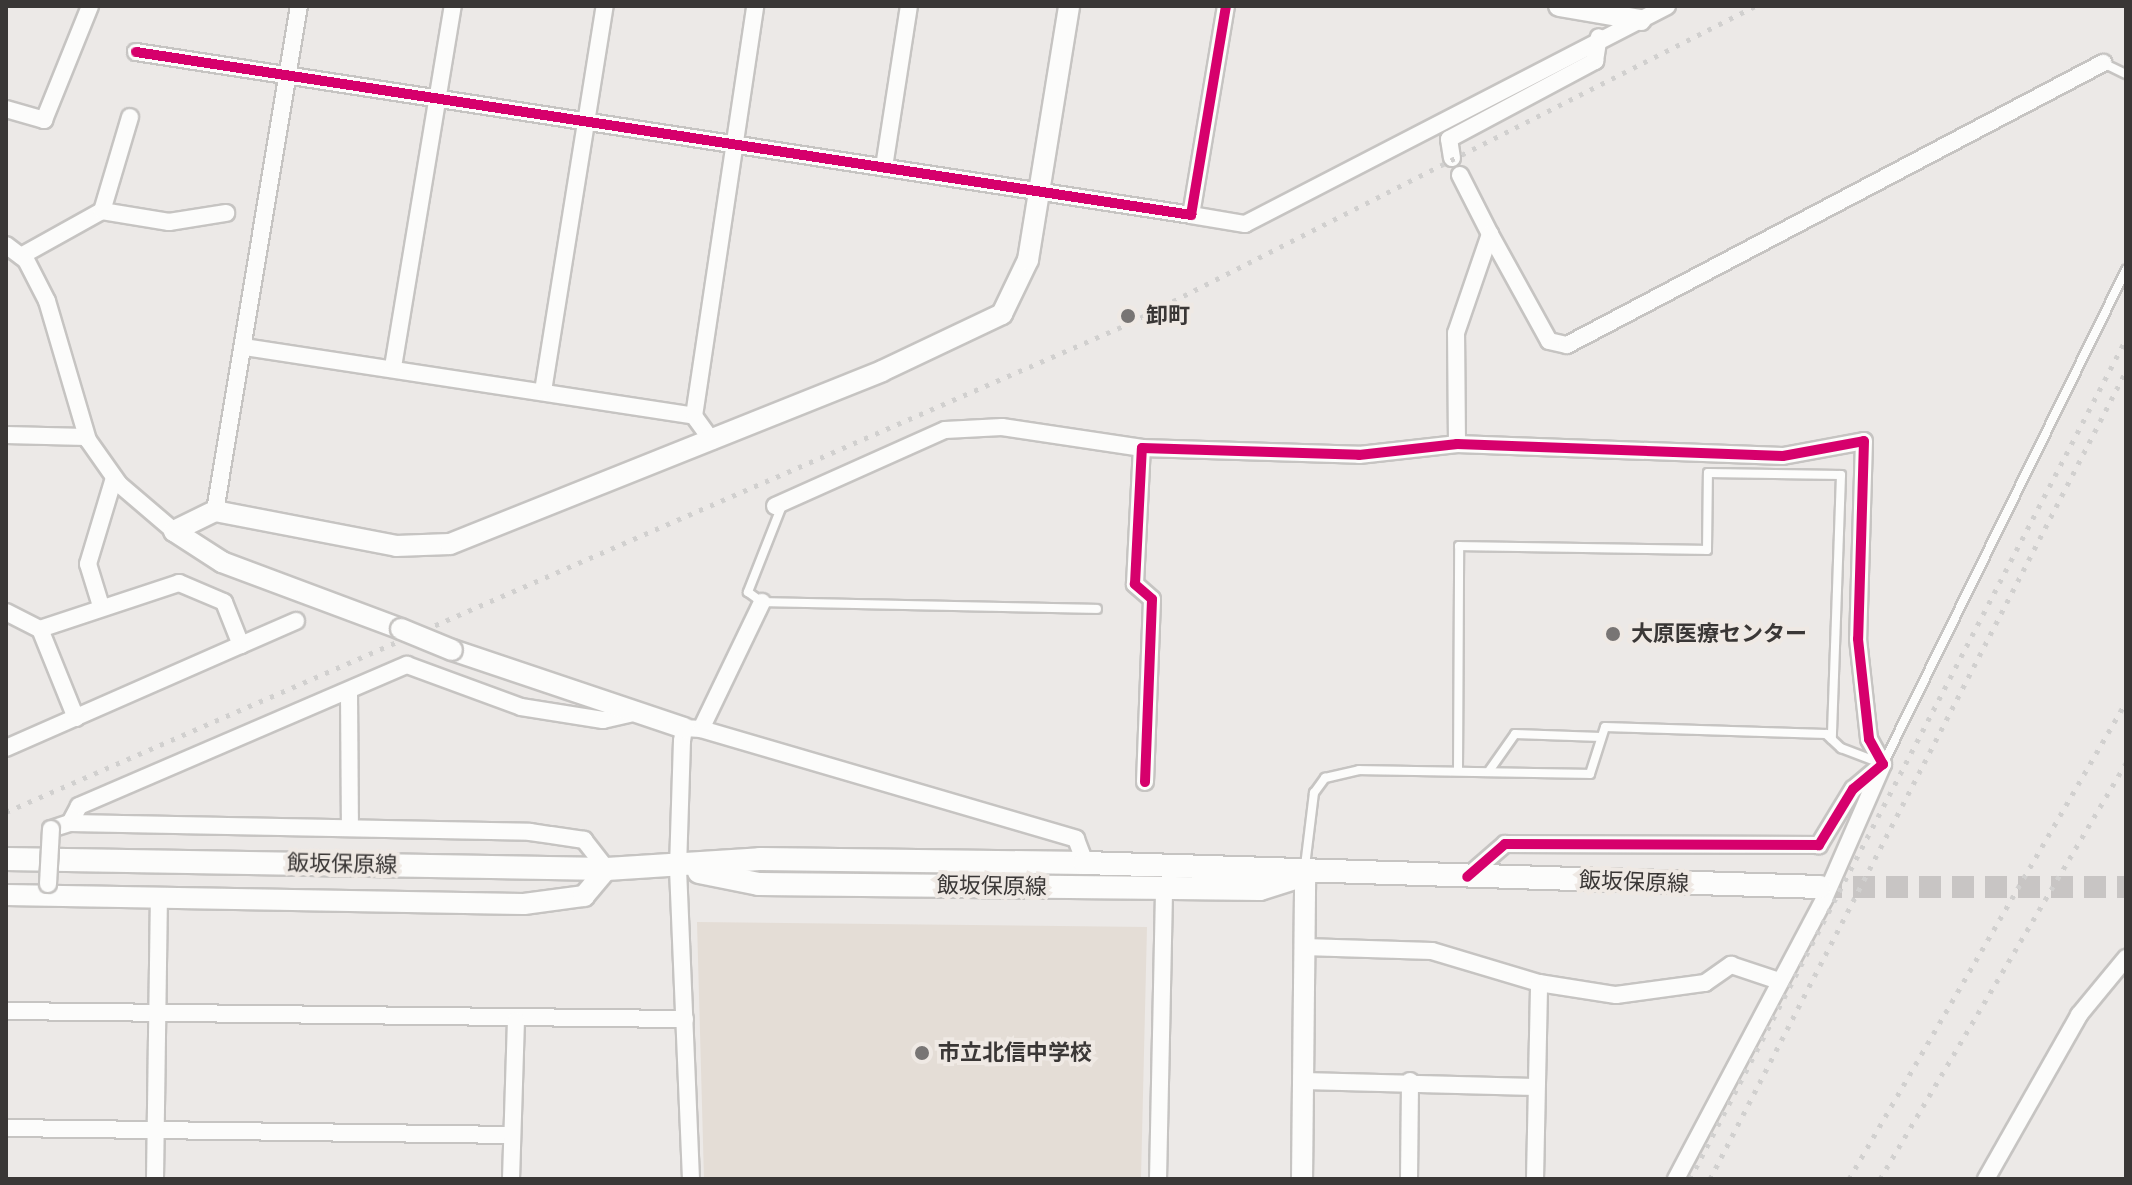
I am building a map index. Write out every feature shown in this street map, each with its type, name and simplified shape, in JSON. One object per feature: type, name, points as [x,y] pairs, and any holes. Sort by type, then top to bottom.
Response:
[{"type":"main road","name":"飯坂保原線","points":[[6,859],[607,869],[678,868],[760,859],[1085,863],[1305,875],[1820,887]]},
{"type":"main road","name":"飯坂保原線","points":[[678,868],[759,884],[1260,889],[1305,875]]},
{"type":"street","points":[[6,109],[44,120],[90,6]]},
{"type":"street","points":[[215,511],[245,347],[299,6]]},
{"type":"street","points":[[393,367],[453,6]]},
{"type":"street","points":[[543,391],[605,6]]},
{"type":"street","points":[[712,441],[694,416],[730,142],[755,6]]},
{"type":"street","points":[[884,167],[909,6]]},
{"type":"street","points":[[174,531],[215,511],[435,547],[712,441],[1002,314],[1020,288],[1069,6]]},
{"type":"street","points":[[1191,215],[1226,6]]},
{"type":"street","points":[[1559,6],[1641,20]]},
{"type":"street","points":[[136,52],[1245,224],[1421,138],[1472,102],[1667,6]]},
{"type":"street","points":[[1452,158],[1449,139],[1595,61],[1599,37]]},
{"type":"street","points":[[1460,175],[1549,341],[1567,345],[2103,63]]},
{"type":"street","points":[[102,211],[130,117]]},
{"type":"street","points":[[21,256],[102,211],[169,222],[226,213]]},
{"type":"street","points":[[1457,444],[1456,333],[1490,234]]},
{"type":"street","points":[[6,245],[21,256],[47,301],[86,437],[114,478],[174,531],[222,562],[629,714],[692,728],[1076,839],[1085,863]]},
{"type":"street","points":[[245,347],[393,367],[694,416]]},
{"type":"street","points":[[779,504],[945,430],[1002,427],[1142,448],[1359,455],[1457,444],[1783,456],[1864,441],[1858,639],[1869,739],[1883,764],[1873,797],[1676,1179]]},
{"type":"street","points":[[6,435],[86,437]]},
{"type":"street","points":[[1142,448],[1135,584],[1152,599],[1145,782]]},
{"type":"street","points":[[101,606],[88,564],[114,478]]},
{"type":"street","points":[[40,629],[101,606],[179,583],[224,602],[241,645]]},
{"type":"street","points":[[691,1179],[678,868],[692,728],[762,602]]},
{"type":"street","points":[[6,612],[40,629],[76,718]]},
{"type":"street","points":[[6,748],[296,621]]},
{"type":"street","points":[[70,823],[79,806],[407,665],[521,707],[603,720],[629,714]]},
{"type":"street","points":[[349,692],[350,828]]},
{"type":"street","points":[[1467,877],[1505,844],[1819,845],[1853,789],[1883,764]]},
{"type":"street","points":[[6,895],[48,890],[159,897],[550,903],[594,891],[607,869],[593,844],[571,836],[70,823],[51,829],[48,890]]},
{"type":"street","points":[[1302,1179],[1305,875]]},
{"type":"street","points":[[1158,1179],[1164,888]]},
{"type":"street","points":[[155,1179],[159,897]]},
{"type":"street","points":[[1304,947],[1432,951],[1539,983],[1644,995],[1705,983],[1731,965],[1779,981]]},
{"type":"street","points":[[1986,1179],[2079,1015],[2126,958]]},
{"type":"street","points":[[1535,1179],[1539,983]]},
{"type":"street","points":[[6,1011],[516,1020],[685,1019]]},
{"type":"street","points":[[511,1179],[516,1020]]},
{"type":"street","points":[[1302,1081],[1410,1081],[1536,1087]]},
{"type":"street","points":[[1409,1179],[1410,1081]]},
{"type":"street","points":[[6,1128],[512,1135]]},
{"type":"lane","points":[[2103,63],[2126,74]]},
{"type":"lane","points":[[1305,875],[1307,806],[1325,778],[1359,770],[1590,774],[1605,727],[1832,739],[1883,764],[2126,270]]},
{"type":"lane","points":[[1458,770],[1459,546],[1707,550],[1708,473],[1841,475],[1832,739]]},
{"type":"lane","points":[[779,504],[748,592],[762,602],[1097,609]]},
{"type":"lane","points":[[1489,771],[1515,734],[1601,737]]},
{"type":"shaded area","name":"市立北信中学校","points":[[697,922],[1147,927],[1141,1179],[704,1179]]},
{"type":"tunnel","points":[[1820,887],[2126,887]]},
{"type":"railway","points":[[6,812],[1130,323],[1755,6]]},
{"type":"railway","points":[[1690,1179],[2126,339]]},
{"type":"railway","points":[[1710,1179],[2126,371]]},
{"type":"railway","points":[[1849,1179],[2126,702]]},
{"type":"railway","points":[[1880,1179],[2126,763]]},
{"type":"cycle path","points":[[136,52],[1191,215],[1226,6]]},
{"type":"cycle path","points":[[1145,782],[1152,599],[1135,584],[1142,448],[1359,455],[1457,444],[1783,456],[1864,441],[1858,639],[1869,739],[1883,764],[1853,789],[1819,845],[1505,844],[1467,877]]},
{"type":"place","name":"卸町","points":[[1128,316]]},
{"type":"place","name":"大原医療センター","points":[[1613,634]]},
{"type":"place","name":"市立北信中学校","points":[[922,1053]]}]
